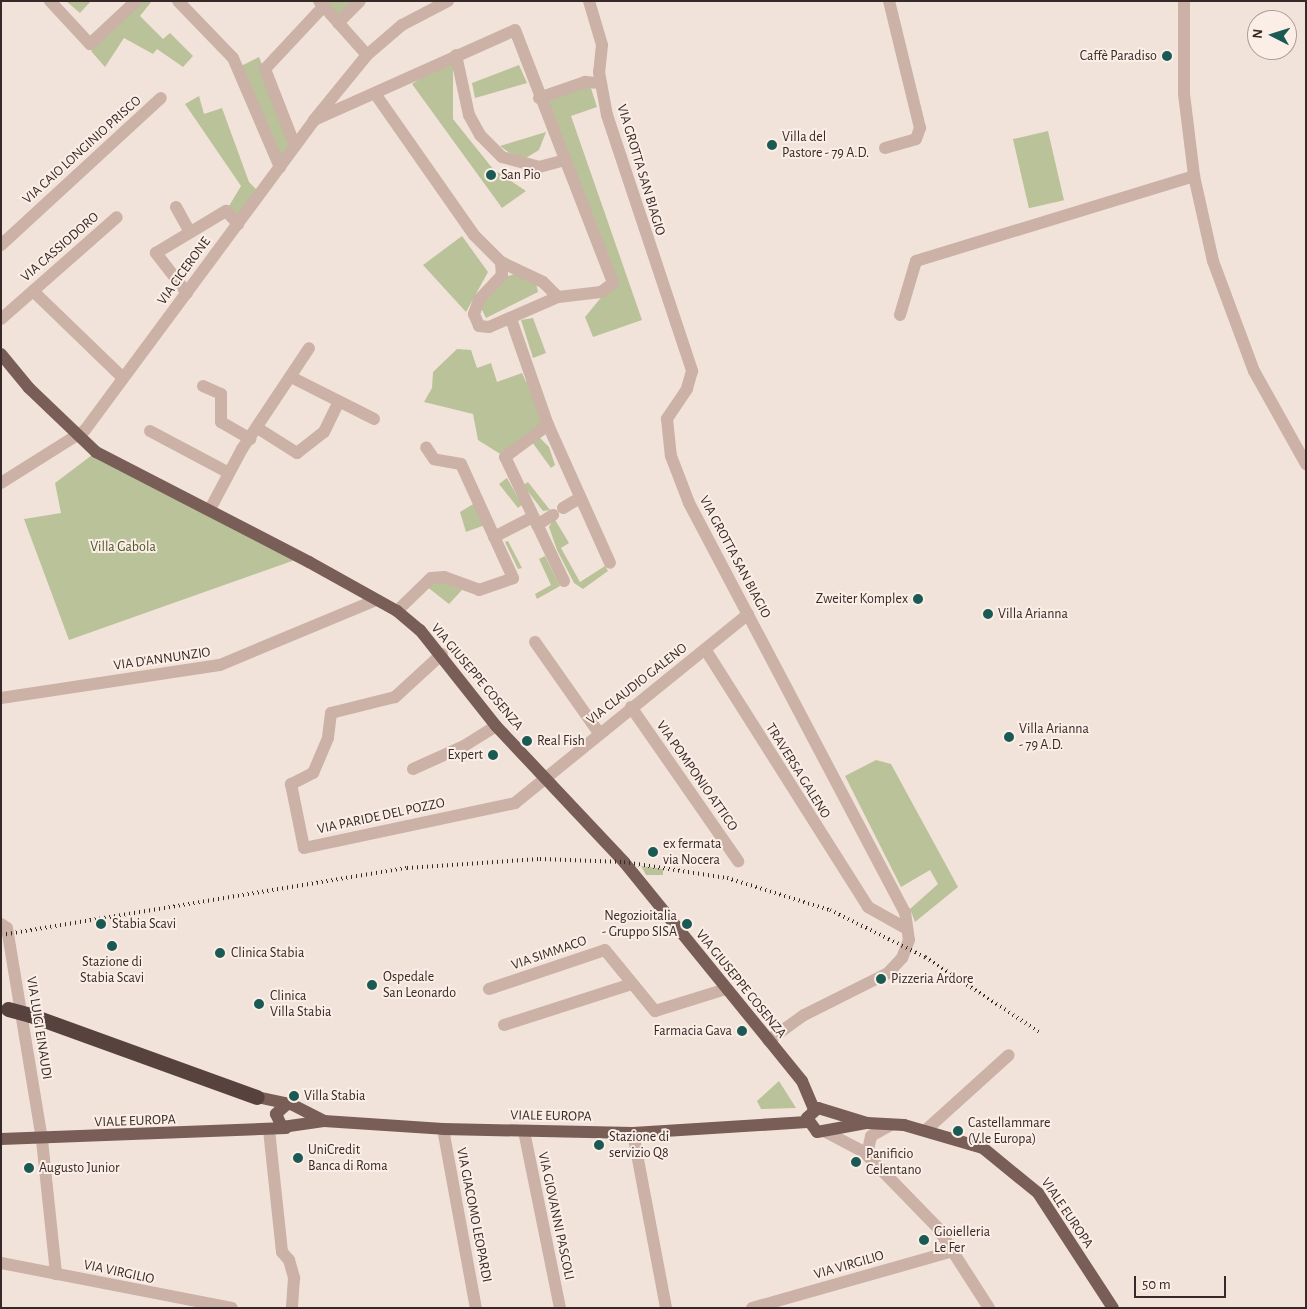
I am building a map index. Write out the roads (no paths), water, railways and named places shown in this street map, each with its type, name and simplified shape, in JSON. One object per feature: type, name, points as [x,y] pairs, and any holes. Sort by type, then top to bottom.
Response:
[{"type":"highway","points":[[5,1008],[30,1014],[257,1097]]},
{"type":"main road","name":"VIA GIUSEPPE COSENZA","points":[[1,354],[76,436],[96,452],[397,611],[442,654],[496,726],[624,862],[802,1081],[814,1109]]},
{"type":"main road","name":"VIALE EUROPA","points":[[257,1097],[292,1106],[324,1121]]},
{"type":"main road","points":[[257,1097],[276,1116],[290,1128],[300,1119],[292,1106],[276,1116],[269,1130]]},
{"type":"main road","points":[[814,1109],[866,1123],[813,1131],[807,1122],[814,1109]]},
{"type":"main road","points":[[826,1130],[829,1113]]},
{"type":"main road","name":"VIALE EUROPA","points":[[1,1139],[42,1140],[269,1130],[324,1121],[442,1129],[633,1133],[807,1122]]},
{"type":"main road","name":"VIALE EUROPA","points":[[866,1123],[927,1129],[984,1148],[1027,1180],[1113,1308]]},
{"type":"street","points":[[50,1],[90,44],[136,1]]},
{"type":"street","points":[[178,1],[233,58],[280,167]]},
{"type":"street","points":[[338,23],[360,1]]},
{"type":"street","name":"VIA CICERONE","points":[[1,483],[76,436],[123,378],[314,120],[367,55],[402,24],[448,1]]},
{"type":"street","name":"VIA GROTTA SAN BIAGIO","points":[[589,1],[602,45],[600,83],[692,371],[687,390],[667,419],[671,456],[689,503],[900,900],[907,929],[902,958],[888,973],[804,1015],[768,1041]]},
{"type":"street","points":[[885,148],[916,139],[920,128],[889,1]]},
{"type":"street","points":[[1184,1],[1184,94],[1194,176],[1213,261],[1254,371],[1306,464]]},
{"type":"street","points":[[295,146],[265,68],[321,4],[367,55]]},
{"type":"street","points":[[314,120],[376,96],[406,76],[514,30],[613,283],[601,292],[558,297],[511,319],[489,327],[479,326],[474,314],[479,300],[502,275],[502,262]]},
{"type":"street","points":[[456,55],[469,115],[480,135],[502,157],[539,167],[564,160]]},
{"type":"street","points":[[539,98],[585,82],[600,83]]},
{"type":"street","points":[[376,96],[474,235],[502,262],[542,282],[558,297]]},
{"type":"street","name":"VIA CAIO LONGINIO PRISCO","points":[[1,245],[161,98]]},
{"type":"street","points":[[900,315],[916,261],[1194,176]]},
{"type":"street","points":[[176,207],[190,232]]},
{"type":"street","points":[[187,293],[156,253],[226,211],[238,224]]},
{"type":"street","name":"VIA CASSIODORO","points":[[1,319],[117,218]]},
{"type":"street","points":[[33,291],[123,378]]},
{"type":"street","points":[[511,319],[548,425],[578,498],[610,563]]},
{"type":"street","points":[[209,511],[229,473],[309,348]]},
{"type":"street","points":[[291,377],[374,419]]},
{"type":"street","points":[[203,386],[220,394],[221,422],[297,453],[324,432],[339,402]]},
{"type":"street","points":[[548,425],[505,457],[564,581]]},
{"type":"street","points":[[150,430],[229,473]]},
{"type":"street","points":[[397,611],[430,578],[444,577],[479,590],[513,578],[461,464],[434,459],[426,448]]},
{"type":"street","points":[[494,537],[558,512],[578,498]]},
{"type":"street","name":"VIA D'ANNUNZIO","points":[[1,698],[220,665],[376,600]]},
{"type":"street","name":"VIA CLAUDIO GALENO","points":[[544,776],[748,614]]},
{"type":"street","points":[[535,642],[599,733]]},
{"type":"street","name":"TRAVERSA GALENO","points":[[705,649],[868,907],[907,929]]},
{"type":"street","name":"VIA PARIDE DEL POZZO","points":[[442,654],[395,697],[331,713],[328,738],[313,773],[291,784],[304,848],[515,803],[544,776]]},
{"type":"street","name":"VIA POMPONIO ATTICO","points":[[631,707],[738,861]]},
{"type":"street","points":[[413,769],[464,746],[496,726]]},
{"type":"street","name":"VIA LUIGI EINAUDI","points":[[1,924],[8,928],[42,1140]]},
{"type":"street","name":"VIA SIMMACO","points":[[489,990],[605,950],[655,1011],[726,989]]},
{"type":"street","points":[[504,1025],[632,984]]},
{"type":"street","points":[[927,1129],[1009,1055]]},
{"type":"street","points":[[867,1155],[871,1136],[891,1125]]},
{"type":"street","name":"VIA GIACOMO LEOPARDI","points":[[442,1129],[476,1308]]},
{"type":"street","points":[[269,1130],[282,1252],[289,1260],[294,1278],[292,1308]]},
{"type":"street","points":[[826,1130],[867,1155],[937,1227],[989,1308]]},
{"type":"street","name":"VIA GIOVANNI PASCOLI","points":[[524,1131],[560,1308]]},
{"type":"street","points":[[633,1133],[666,1308]]},
{"type":"street","points":[[42,1140],[56,1274]]},
{"type":"street","name":"VIA VIRGILIO","points":[[752,1308],[787,1303],[954,1251]]},
{"type":"street","name":"VIA VIRGILIO","points":[[1,1263],[199,1306],[232,1308]]},
{"type":"railway","points":[[1,935],[407,868],[540,859],[624,862],[727,878],[830,910],[925,957],[1039,1032]]},
{"type":"place","name":"Caffè Paradiso","points":[[1167,56]]},
{"type":"place","name":"Villa del Pastore - 79 A.D.","points":[[772,145]]},
{"type":"place","name":"San Pio","points":[[491,175]]},
{"type":"place","name":"Zweiter Komplex","points":[[918,599]]},
{"type":"place","name":"Villa Arianna","points":[[988,614]]},
{"type":"place","name":"Villa Arianna - 79 A.D.","points":[[1009,737]]},
{"type":"place","name":"Real Fish","points":[[527,741]]},
{"type":"place","name":"Expert","points":[[493,755]]},
{"type":"place","name":"ex fermata via Nocera","points":[[653,852]]},
{"type":"place","name":"Stabia Scavi","points":[[101,924]]},
{"type":"place","name":"Negozioitalia - Gruppo SISA","points":[[687,924]]},
{"type":"place","name":"Stazione di Stabia Scavi","points":[[112,946]]},
{"type":"place","name":"Clinica Stabia","points":[[220,953]]},
{"type":"place","name":"Pizzeria Ardore","points":[[881,979]]},
{"type":"place","name":"Ospedale San Leonardo","points":[[372,985]]},
{"type":"place","name":"Clinica Villa Stabia","points":[[259,1004]]},
{"type":"place","name":"Farmacia Gava","points":[[742,1031]]},
{"type":"place","name":"Villa Stabia","points":[[294,1096]]},
{"type":"place","name":"Castellammare (V.le Europa)","points":[[958,1131]]},
{"type":"place","name":"Stazione di servizio Q8","points":[[599,1145]]},
{"type":"place","name":"UniCredit Banca di Roma","points":[[298,1158]]},
{"type":"place","name":"Panificio Celentano","points":[[856,1162]]},
{"type":"place","name":"Augusto Junior","points":[[29,1168]]},
{"type":"place","name":"Gioielleria Le Fer","points":[[924,1240]]},
{"type":"park label","name":"Villa Gabola","points":[[123,547]]}]
